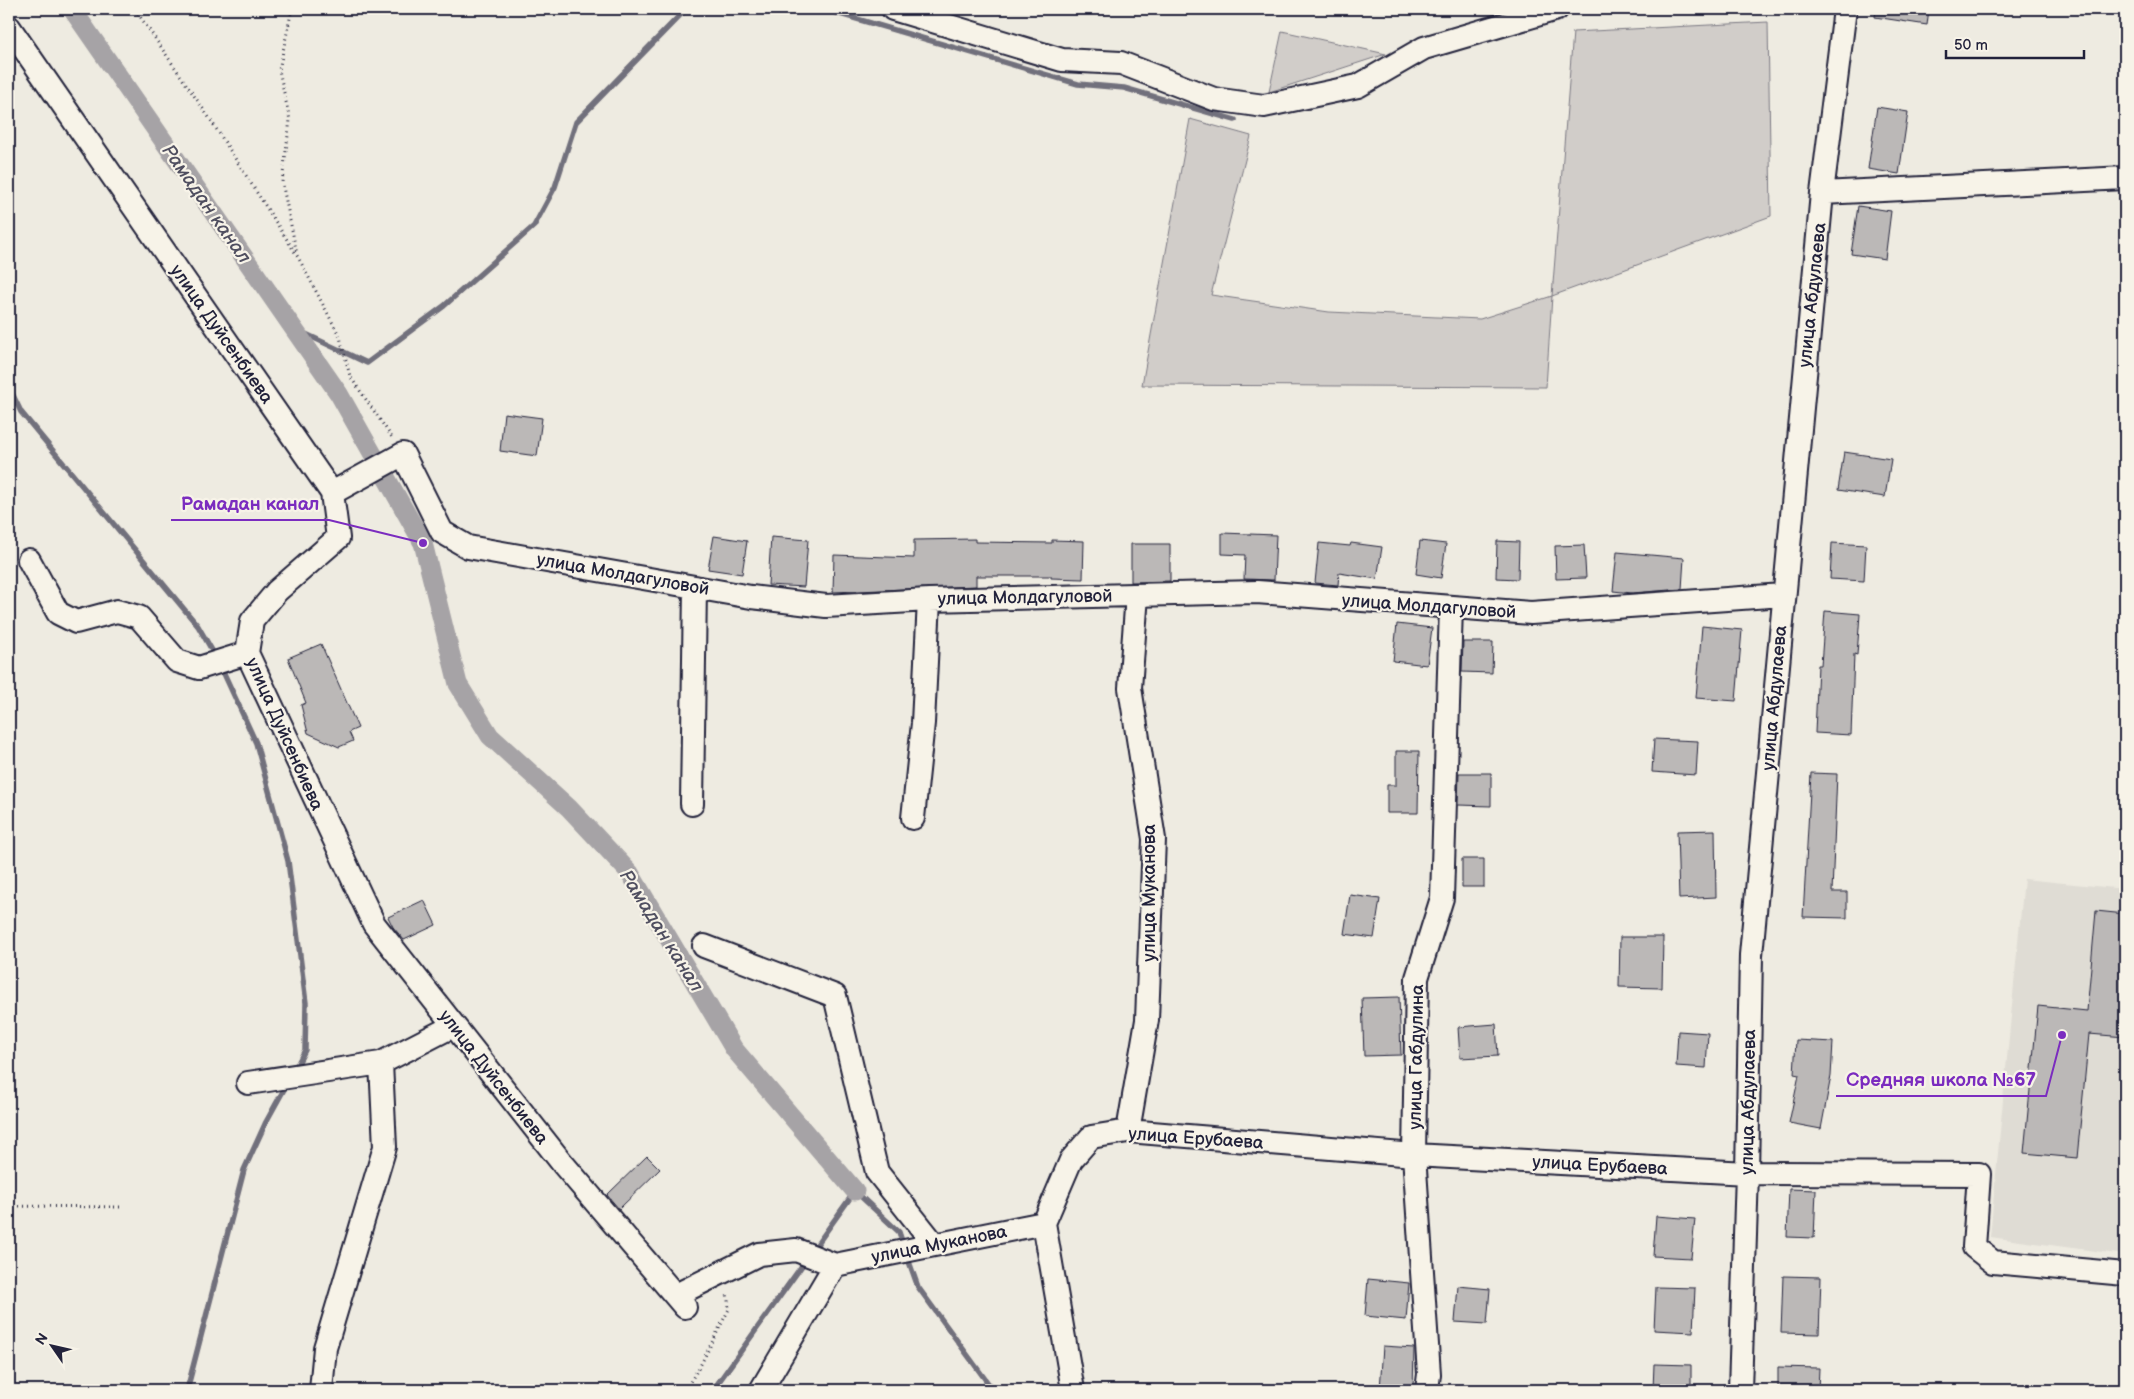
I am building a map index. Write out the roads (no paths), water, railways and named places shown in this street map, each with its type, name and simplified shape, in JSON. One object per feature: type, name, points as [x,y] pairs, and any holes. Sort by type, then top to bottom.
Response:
[{"type":"street","points":[[894,9],[1062,60],[1121,63],[1214,99],[1264,106],[1358,86],[1424,48],[1557,9]]},
{"type":"street","name":"улица Абдулаева","points":[[1740,1390],[1747,1173],[1751,955],[1783,595],[1822,193],[1845,9]]},
{"type":"street","name":"улица Дуйсенбиева","points":[[9,27],[332,493],[338,538],[277,591],[252,621],[247,653],[374,924],[563,1164],[681,1301],[723,1272],[759,1254],[796,1250],[835,1265]]},
{"type":"street","points":[[1822,193],[2125,178]]},
{"type":"street","name":"улица Молдагуловой","points":[[332,493],[403,454],[442,532],[468,547],[752,597],[826,606],[929,600],[1257,592],[1531,614],[1783,595]]},
{"type":"street","points":[[29,560],[58,613],[76,622],[117,611],[139,617],[177,661],[198,668],[247,653]]},
{"type":"street","points":[[692,804],[695,587]]},
{"type":"street","name":"улица Муканова","points":[[1128,1131],[1147,1020],[1154,839],[1130,688],[1137,595]]},
{"type":"street","points":[[913,818],[923,723],[929,600]]},
{"type":"street","name":"улица Габдулина","points":[[1427,1390],[1429,1374],[1414,1155],[1417,978],[1442,898],[1451,607]]},
{"type":"street","points":[[704,946],[835,996],[877,1172],[935,1245]]},
{"type":"street","points":[[248,1083],[382,1063],[453,1026]]},
{"type":"street","points":[[321,1390],[325,1348],[385,1147],[382,1063]]},
{"type":"street","name":"улица Ерубаева","points":[[1044,1222],[1071,1160],[1091,1137],[1128,1131],[1414,1155],[1747,1173],[1979,1174],[1974,1247],[1993,1262],[2125,1274]]},
{"type":"street","points":[[1044,1222],[1073,1390]]},
{"type":"street","name":"улица Муканова","points":[[835,1265],[1044,1222]]},
{"type":"street","points":[[761,1390],[835,1265]]},
{"type":"waterway","name":"Рамадан канал","points":[[72,9],[339,394],[423,543],[458,684],[490,736],[569,808],[630,873],[734,1049],[855,1191]]},
{"type":"waterway","points":[[293,328],[367,363],[444,306],[534,226],[555,187],[576,122],[686,9]]},
{"type":"waterway","points":[[823,9],[1078,84],[1124,88],[1235,120]]},
{"type":"waterway","points":[[9,387],[21,412],[198,626],[217,659]]},
{"type":"waterway","points":[[221,667],[256,743],[288,861],[306,1003],[305,1050],[295,1069]]},
{"type":"waterway","points":[[187,1390],[244,1170],[266,1122],[287,1084]]},
{"type":"waterway","name":"Рамадан канал","points":[[813,1250],[855,1191],[899,1232],[904,1247]]},
{"type":"waterway","points":[[907,1256],[918,1287],[993,1390]]},
{"type":"waterway","points":[[713,1390],[806,1260]]},
{"type":"place","name":"Рамадан канал","points":[[423,543]]},
{"type":"place","name":"Средняя школа №67","points":[[2062,1035]]}]
